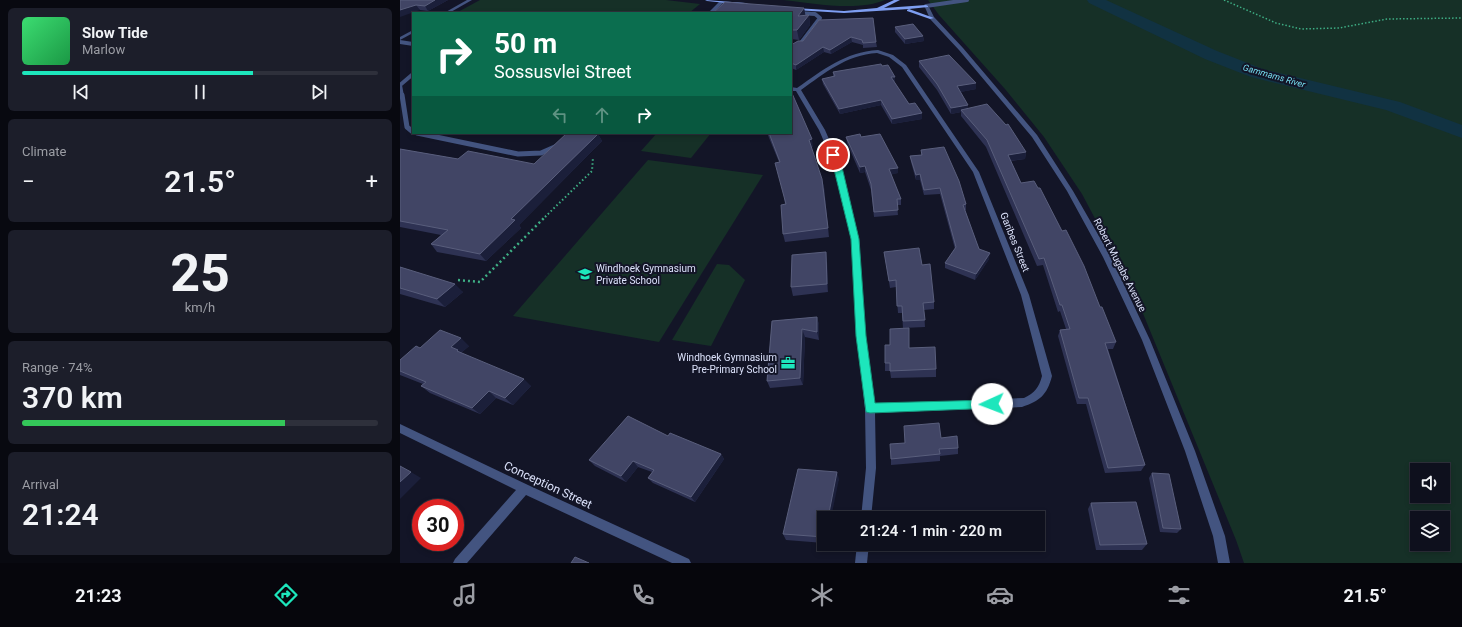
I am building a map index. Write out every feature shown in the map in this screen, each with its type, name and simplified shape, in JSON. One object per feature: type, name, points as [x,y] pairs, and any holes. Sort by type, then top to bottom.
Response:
[{"type":"street","points":[[448,12],[470,0]]},
{"type":"street","points":[[707,0],[754,5]]},
{"type":"street","points":[[866,12],[898,0]]},
{"type":"street","name":"Robert Mugabe Avenue","points":[[914,0],[919,7],[931,16],[961,48],[1035,136],[1070,191],[1107,257],[1146,340],[1190,451],[1219,536],[1224,563]]},
{"type":"street","name":"Robert Mugabe Avenue","points":[[920,0],[926,6],[931,16]]},
{"type":"street","points":[[711,12],[722,2]]},
{"type":"street","points":[[792,10],[866,12],[926,6]]},
{"type":"street","points":[[905,9],[931,16]]},
{"type":"street","points":[[400,38],[412,32]]},
{"type":"street","points":[[400,42],[412,44]]},
{"type":"street","name":"Garibes Street","points":[[795,89],[843,60],[863,52],[876,51],[889,54],[896,58],[904,66],[976,172],[1025,295],[1047,376],[1044,388],[1040,393],[1035,398],[1022,403],[870,408]]},
{"type":"street","points":[[795,89],[822,130],[838,167],[855,239],[861,336],[870,408],[871,468],[867,511]]},
{"type":"street","name":"Conception Street","points":[[400,428],[666,560],[685,563]]},
{"type":"street","points":[[459,563],[524,489]]},
{"type":"street","points":[[861,563],[862,551]]},
{"type":"lane","points":[[926,6],[967,0]]},
{"type":"lane","points":[[792,10],[815,14],[820,18],[801,43]]},
{"type":"lane","points":[[412,75],[400,85],[407,126],[412,131]]},
{"type":"lane","points":[[420,134],[524,155],[541,153],[561,144]]},
{"type":"path","points":[[1224,0],[1276,23],[1301,29],[1339,28],[1387,19],[1462,18]]},
{"type":"path","points":[[458,280],[480,282],[592,171],[593,157]]},
{"type":"green space","points":[[480,0],[666,0],[700,4],[690,12],[458,12]]},
{"type":"green space","points":[[783,0],[885,0],[874,4],[834,6]]},
{"type":"green space","points":[[928,0],[1462,0],[1462,563],[1244,563],[1236,540],[1135,294],[1082,194],[1044,137],[1005,89],[939,15]]},
{"type":"green space","points":[[656,134],[710,134],[691,158],[641,151]]},
{"type":"green space","points":[[648,160],[763,175],[659,342],[513,316]]},
{"type":"green space","points":[[717,264],[729,265],[745,280],[711,346],[672,340]]},
{"type":"building","points":[[400,0],[435,0],[425,6],[416,5],[400,10]]},
{"type":"building","points":[[725,2],[804,8],[798,16],[809,15],[797,30],[792,30],[792,12],[714,12]]},
{"type":"building","points":[[873,18],[876,42],[863,43],[862,40],[851,37],[830,50],[823,47],[796,65],[792,63],[792,44],[798,41],[803,41],[819,20]]},
{"type":"building","points":[[913,24],[923,36],[905,39],[895,27]]},
{"type":"building","points":[[949,55],[976,83],[957,86],[968,105],[951,108],[937,84],[919,61]]},
{"type":"building","points":[[881,64],[882,66],[888,65],[895,77],[891,77],[909,104],[915,103],[922,113],[892,119],[881,100],[839,109],[822,79],[835,76],[833,72]]},
{"type":"building","points":[[792,93],[812,139],[809,140],[822,179],[828,228],[783,234],[781,205],[786,204],[775,163],[780,162],[769,134],[792,134]]},
{"type":"building","points":[[987,104],[1006,125],[1008,124],[1026,152],[1008,155],[1021,183],[1034,181],[1038,188],[1040,188],[1062,231],[1066,230],[1084,266],[1100,307],[1102,307],[1116,342],[1105,343],[1145,465],[1108,468],[1088,398],[1079,398],[1060,330],[1070,329],[1044,258],[1039,259],[987,140],[961,110]]},
{"type":"building","points":[[566,134],[598,134],[511,219],[515,220],[480,254],[431,244],[448,230],[400,221],[400,149],[458,159],[468,151],[534,164]]},
{"type":"building","points":[[860,134],[861,137],[880,134],[898,168],[889,169],[901,199],[897,199],[898,210],[874,212],[871,184],[865,166],[860,167],[846,137]]},
{"type":"building","points":[[944,147],[959,181],[966,204],[963,205],[979,249],[990,253],[976,274],[945,263],[956,247],[940,188],[924,190],[920,174],[916,175],[910,156],[922,155],[921,150]]},
{"type":"building","points":[[919,248],[922,265],[930,264],[934,302],[923,303],[925,320],[903,321],[902,306],[897,306],[896,280],[889,281],[884,252]]},
{"type":"building","points":[[826,252],[827,284],[791,287],[792,255]]},
{"type":"building","points":[[400,267],[455,284],[437,299],[400,288]]},
{"type":"building","name":"Windhoek Gymnasium Pre-Primary School","points":[[817,317],[817,332],[802,329],[800,378],[767,381],[772,321]]},
{"type":"building","points":[[909,328],[909,348],[935,347],[936,369],[890,371],[890,363],[885,363],[885,345],[890,345],[890,329]]},
{"type":"building","points":[[440,330],[461,338],[451,347],[458,350],[457,351],[524,379],[505,398],[489,391],[472,408],[421,386],[426,382],[400,371],[400,360],[416,346],[420,348]]},
{"type":"building","points":[[628,416],[668,436],[670,433],[721,454],[691,497],[648,478],[654,470],[633,461],[621,476],[589,460]]},
{"type":"building","points":[[939,423],[941,438],[957,436],[958,448],[939,449],[940,454],[891,459],[890,444],[905,443],[904,426]]},
{"type":"building","points":[[400,466],[411,472],[400,482]]},
{"type":"building","points":[[798,469],[837,472],[829,511],[817,511],[817,536],[783,534]]},
{"type":"building","points":[[1152,473],[1169,474],[1181,529],[1163,528]]},
{"type":"building","points":[[1136,502],[1147,544],[1100,545],[1091,503]]},
{"type":"building","points":[[575,557],[589,563],[571,563]]},
{"type":"waterway","name":"Gammams River","points":[[1094,0],[1211,55],[1257,73],[1393,106],[1462,132]]},
{"type":"place","name":"Windhoek Gymnasium Private School","points":[[585,274]]},
{"type":"place","name":"Windhoek Gymnasium Pre-Primary School","points":[[788,363]]},
{"type":"route","points":[[833,155],[838,167],[855,239],[861,336],[870,408],[992,404]]}]
